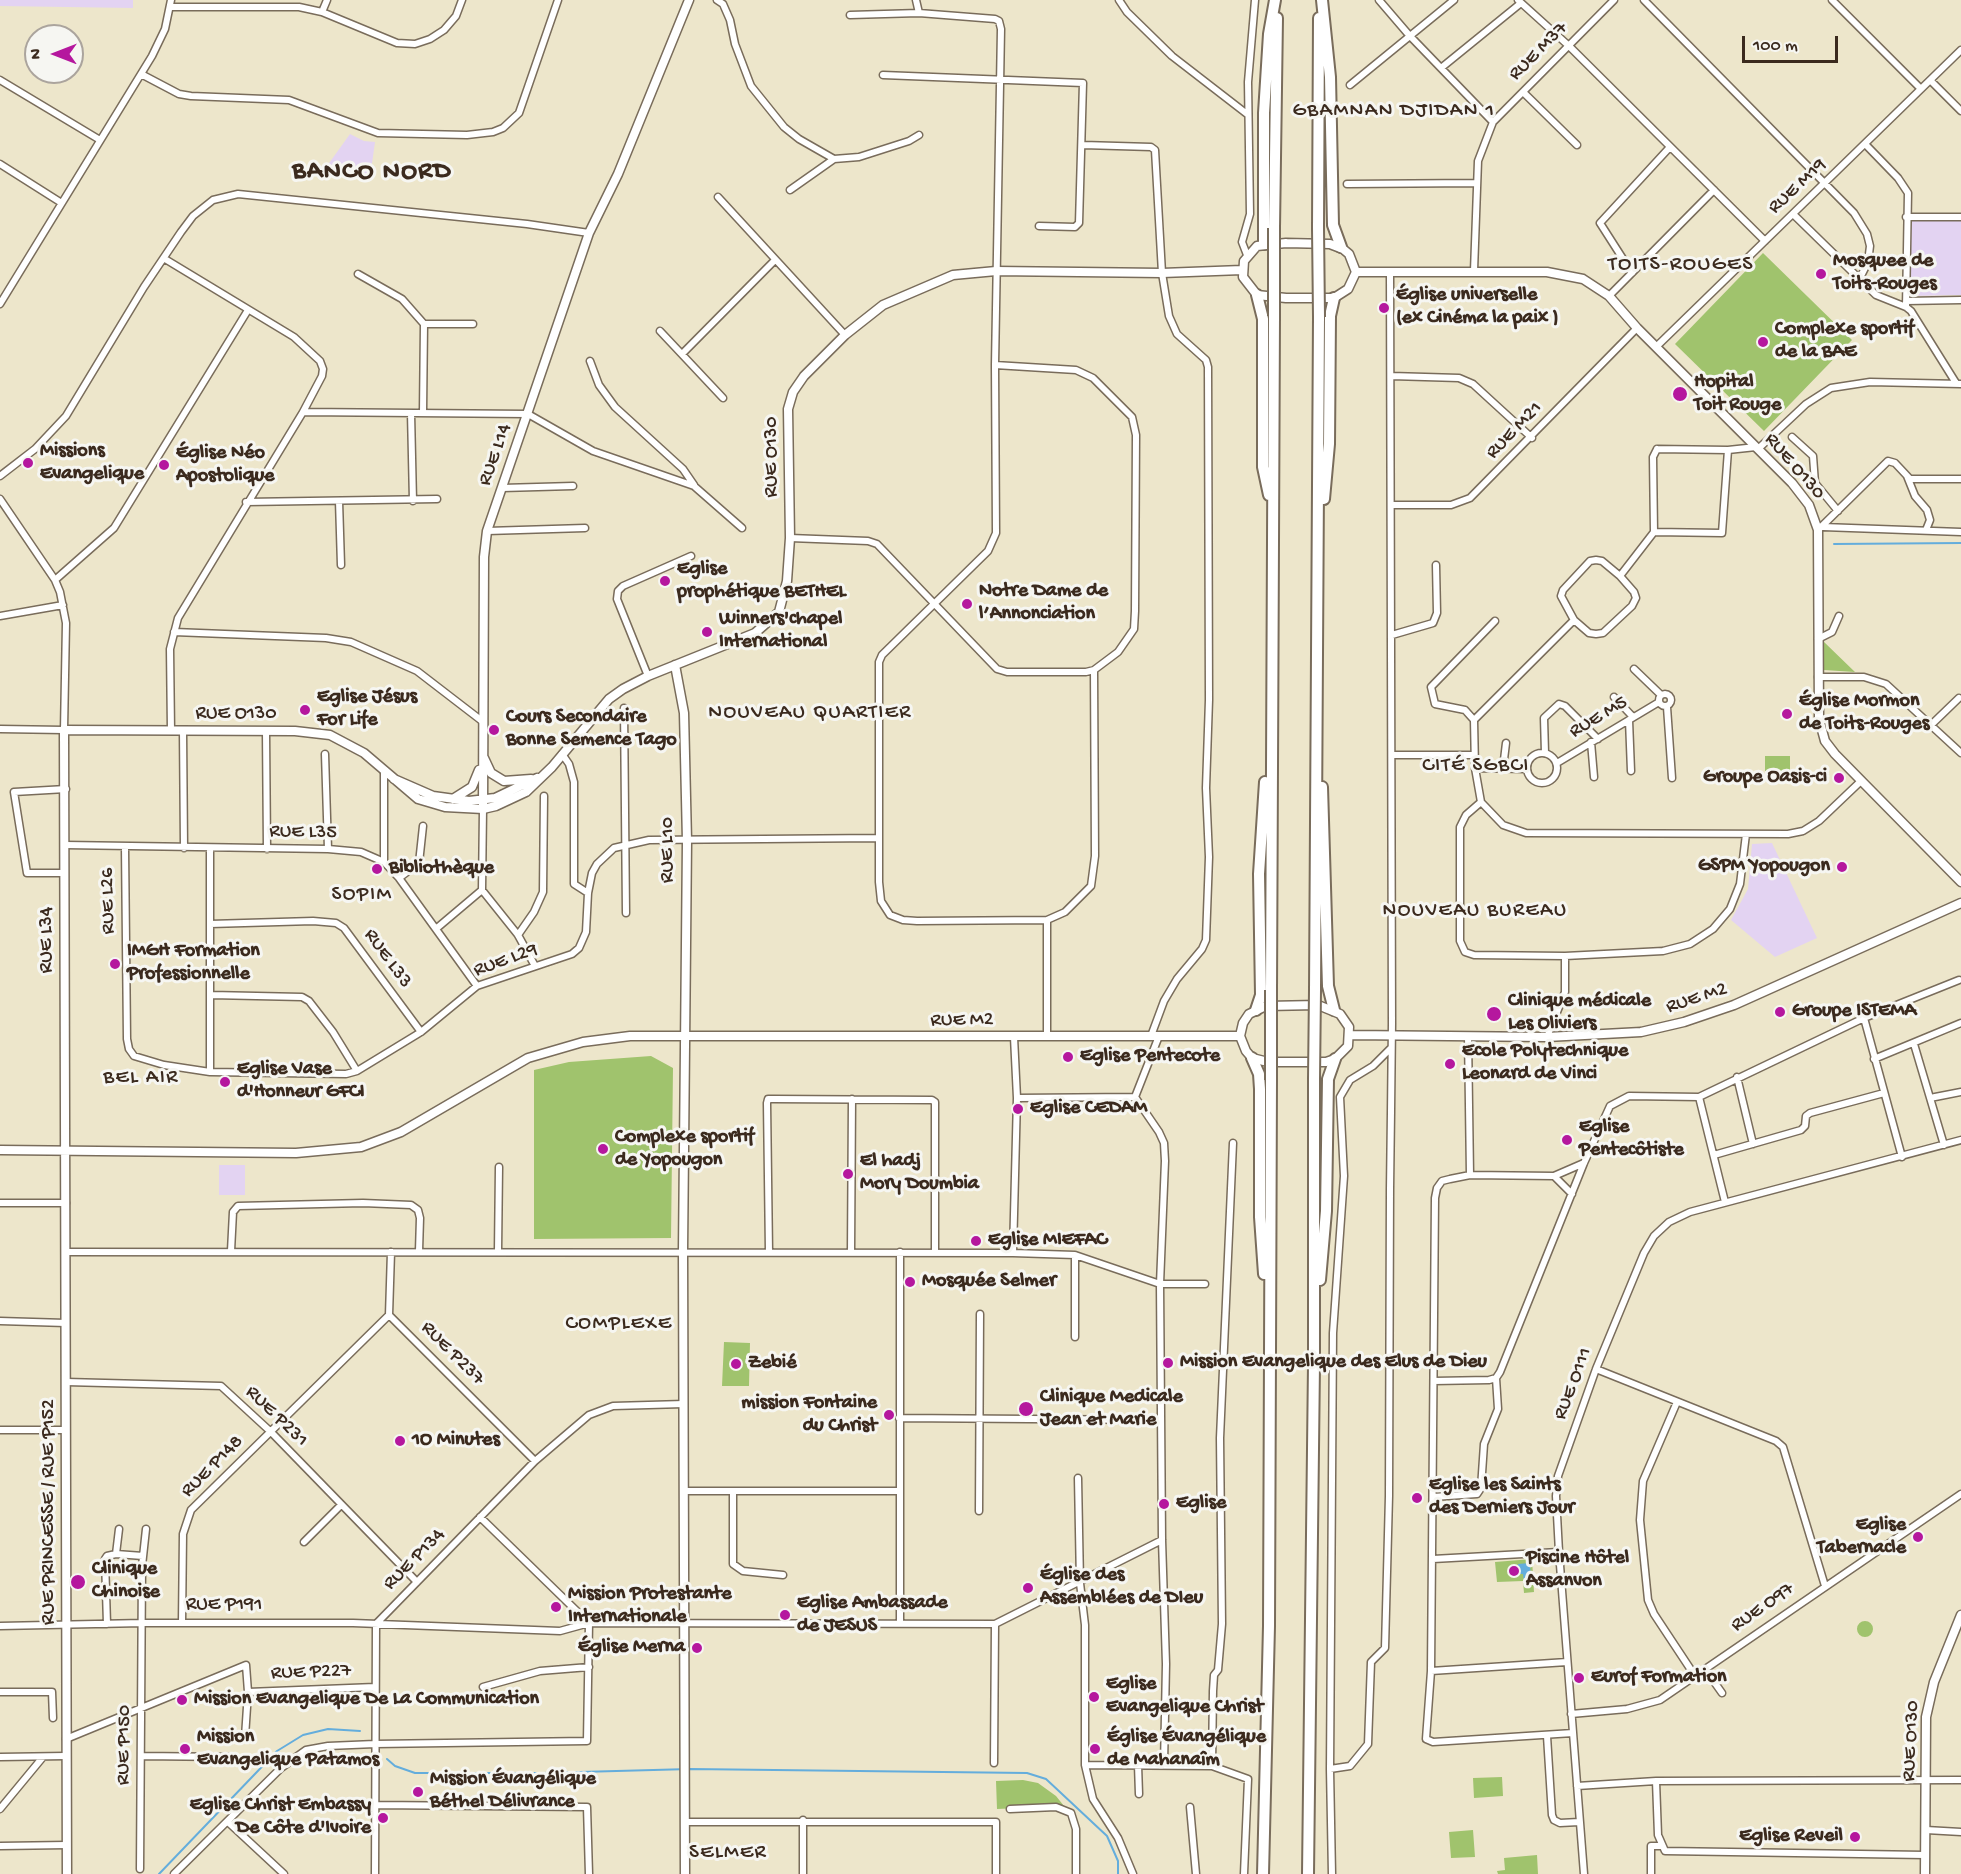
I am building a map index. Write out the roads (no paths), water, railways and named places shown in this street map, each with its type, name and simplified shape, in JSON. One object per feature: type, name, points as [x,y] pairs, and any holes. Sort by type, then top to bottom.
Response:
[{"type":"highway","points":[[1263,1874],[1269,1626],[1271,704],[1276,0]]},
{"type":"highway","points":[[1264,244],[1264,114],[1269,34],[1276,0]]},
{"type":"highway","points":[[1308,1874],[1314,1364],[1320,0]]},
{"type":"highway","points":[[1320,0],[1330,76],[1333,225],[1341,247]]},
{"type":"highway","points":[[1257,295],[1263,319],[1263,467],[1273,516]]},
{"type":"highway","points":[[1318,550],[1329,444],[1330,316],[1334,298]]},
{"type":"highway","points":[[1256,1010],[1261,995],[1259,874],[1271,704]]},
{"type":"highway","points":[[1317,706],[1326,857],[1328,986],[1334,1010]]},
{"type":"highway","points":[[1252,1058],[1259,1074],[1260,1089],[1260,1217],[1270,1361]]},
{"type":"highway","points":[[1314,1364],[1326,1211],[1328,1078],[1335,1059]]},
{"type":"street","points":[[322,12],[327,0]]},
{"type":"street","points":[[0,304],[60,202],[141,74],[165,29],[171,4],[290,6],[322,12],[397,43],[415,44],[430,39],[444,30],[456,16],[462,0]]},
{"type":"street","points":[[141,74],[179,93],[191,96],[289,100],[378,133],[467,135],[493,132],[503,128],[519,113],[558,0]]},
{"type":"street","name":"RUE L14","points":[[482,890],[484,557],[488,531],[589,233],[618,174],[689,0]]},
{"type":"street","points":[[717,0],[723,4],[730,20],[743,70],[764,104],[784,127],[799,139],[834,159]]},
{"type":"street","points":[[916,0],[919,13]]},
{"type":"street","points":[[1119,0],[1127,12],[1172,56],[1247,114]]},
{"type":"street","points":[[1247,255],[1242,242],[1250,214],[1247,114],[1255,0]]},
{"type":"street","points":[[1379,0],[1409,35],[1493,122]]},
{"type":"street","points":[[1350,85],[1454,0]]},
{"type":"street","name":"RUE M37","points":[[1474,271],[1480,150],[1493,122],[1614,0]]},
{"type":"street","points":[[1644,0],[1854,213],[1869,240],[1868,262],[1859,280]]},
{"type":"street","points":[[1832,0],[1921,89]]},
{"type":"street","points":[[1441,68],[1519,1],[1569,46],[1765,241]]},
{"type":"street","points":[[850,15],[919,13],[999,21],[995,365],[996,533],[988,551],[936,605],[882,655],[879,662],[878,838],[881,901],[890,915],[903,920],[917,921],[1047,920],[1065,912],[1091,886],[1095,874],[1094,670]]},
{"type":"street","name":"RUE M19","points":[[1656,347],[1826,184],[1961,50]]},
{"type":"street","points":[[883,75],[1083,82],[1080,223],[1075,227],[1039,226]]},
{"type":"street","points":[[0,80],[100,140]]},
{"type":"street","points":[[1930,81],[1961,111]]},
{"type":"street","points":[[1523,92],[1577,145]]},
{"type":"street","points":[[790,190],[834,159],[859,157],[909,141],[919,135]]},
{"type":"street","points":[[1083,145],[1151,147],[1155,150],[1162,273],[1169,316],[1177,334],[1206,360],[1208,367],[1209,700],[1206,788],[1209,857],[1206,940],[1202,950],[1177,979],[1164,1001],[1135,1097]]},
{"type":"street","points":[[1866,145],[1906,188],[1906,304],[1958,383]]},
{"type":"street","points":[[1632,273],[1600,223],[1670,147]]},
{"type":"street","points":[[0,164],[60,202]]},
{"type":"street","points":[[1347,184],[1477,183]]},
{"type":"street","points":[[1609,296],[1714,190]]},
{"type":"street","points":[[0,476],[35,449],[66,416],[144,287],[193,216],[213,200],[238,194],[527,224],[589,233]]},
{"type":"street","points":[[718,197],[845,336]]},
{"type":"street","points":[[1793,214],[1876,296],[1906,304],[1961,300]]},
{"type":"street","points":[[1906,217],[1961,217]]},
{"type":"street","points":[[1264,244],[1319,244],[1341,247],[1349,254],[1356,272],[1348,289],[1334,298],[1257,295],[1246,284],[1242,270],[1247,255],[1264,244]]},
{"type":"street","points":[[165,259],[294,337],[320,361],[322,376],[303,412],[246,502],[178,618],[170,649],[171,731]]},
{"type":"street","points":[[683,353],[775,260]]},
{"type":"street","name":"RUE O130","points":[[64,730],[295,731],[330,735],[352,745],[384,769],[401,787],[418,799],[431,804],[484,805],[516,798],[545,774],[609,699],[648,676],[755,633],[779,612],[788,581],[790,537],[788,409],[793,392],[804,376],[845,336],[883,305],[953,275],[996,271],[1162,273],[1242,270]]},
{"type":"street","name":"RUE O130","points":[[1356,272],[1547,272],[1583,279],[1609,296],[1637,328],[1757,448],[1809,505],[1820,529],[1818,677],[1819,718],[1825,741],[1861,781],[1961,882]]},
{"type":"street","points":[[1330,1769],[1350,1766],[1368,1744],[1371,1662],[1385,1648],[1389,1496],[1391,1048],[1390,272]]},
{"type":"street","points":[[358,274],[402,299],[424,324],[423,412]]},
{"type":"street","points":[[55,580],[114,528],[249,310]]},
{"type":"street","points":[[424,324],[473,324]]},
{"type":"street","name":"RUE M21","points":[[1392,505],[1462,503],[1496,475],[1637,328]]},
{"type":"street","points":[[660,331],[723,398]]},
{"type":"street","points":[[590,361],[599,385],[615,407],[683,468],[694,486],[742,528]]},
{"type":"street","points":[[790,537],[868,541],[877,544],[997,669],[1007,672],[1094,670],[1118,652],[1134,629],[1136,435],[1132,417],[1093,378],[1076,370],[995,365]]},
{"type":"street","points":[[1391,376],[1459,378],[1473,384],[1532,438]]},
{"type":"street","points":[[1620,576],[1654,532],[1653,457],[1657,449],[1757,448],[1806,404],[1831,388],[1870,382],[1958,383]]},
{"type":"street","points":[[303,412],[528,414],[593,451],[694,486]]},
{"type":"street","points":[[411,412],[413,501]]},
{"type":"street","points":[[1792,437],[1813,456],[1815,483],[1838,511]]},
{"type":"street","points":[[1654,532],[1724,532],[1728,450]]},
{"type":"street","points":[[1820,529],[1888,461],[1894,463],[1907,476],[1915,496],[1927,510],[1930,520],[1926,530]]},
{"type":"street","points":[[1907,476],[1915,479],[1961,478]]},
{"type":"street","points":[[502,488],[573,486]]},
{"type":"street","points":[[0,499],[55,580],[66,623],[64,730],[0,729]]},
{"type":"street","points":[[246,502],[437,499]]},
{"type":"street","points":[[339,501],[341,565]]},
{"type":"street","points":[[488,531],[585,528]]},
{"type":"street","points":[[1820,529],[1961,532]]},
{"type":"street","points":[[648,676],[617,599],[618,591],[623,586],[691,556]]},
{"type":"street","points":[[1590,561],[1602,561],[1620,576],[1634,592],[1636,598],[1632,606],[1603,633],[1589,633],[1574,620],[1561,596],[1563,590],[1590,561]]},
{"type":"street","points":[[1392,635],[1433,623],[1437,613],[1436,565]]},
{"type":"street","points":[[0,616],[63,605]]},
{"type":"street","points":[[1818,639],[1832,632],[1839,616]]},
{"type":"street","points":[[1474,720],[1574,620]]},
{"type":"street","points":[[1495,621],[1431,687],[1435,704],[1465,710],[1474,720],[1475,768],[1481,802],[1503,825],[1526,833],[1788,834],[1803,831],[1819,821],[1861,781]]},
{"type":"street","points":[[174,632],[326,638],[351,642],[417,671],[482,721]]},
{"type":"street","name":"RUE L10","points":[[675,665],[684,713],[687,841],[685,1036]]},
{"type":"street","points":[[1634,669],[1667,707]]},
{"type":"street","points":[[1818,677],[1864,677],[1886,684],[1961,753]]},
{"type":"street","points":[[1660,699],[1666,694],[1671,699],[1667,707],[1672,778]]},
{"type":"street","points":[[1614,697],[1631,719],[1631,771]]},
{"type":"street","points":[[1931,726],[1959,698]]},
{"type":"street","name":"RUE M5","points":[[1557,763],[1660,699]]},
{"type":"street","points":[[1545,753],[1544,718],[1559,704],[1565,706],[1598,739]]},
{"type":"street","points":[[624,708],[626,913]]},
{"type":"street","name":"RUE L34","points":[[64,730],[66,1150]]},
{"type":"street","points":[[183,731],[184,848]]},
{"type":"street","points":[[266,732],[267,849]]},
{"type":"street","points":[[1591,742],[1594,777]]},
{"type":"street","points":[[1953,746],[1961,742]]},
{"type":"street","points":[[1503,768],[1506,743]]},
{"type":"street","points":[[482,746],[488,767],[496,777],[510,781],[535,779]]},
{"type":"street","points":[[1545,753],[1551,755],[1557,763],[1555,778],[1547,784],[1536,783],[1528,776],[1526,769],[1528,761],[1534,755],[1545,753]]},
{"type":"street","points":[[326,754],[328,849]]},
{"type":"street","points":[[562,754],[569,764],[574,782],[574,884],[588,893]]},
{"type":"street","points":[[1392,755],[1474,755]]},
{"type":"street","points":[[450,800],[472,787],[477,780],[482,761]]},
{"type":"street","points":[[1475,768],[1526,769]]},
{"type":"street","points":[[384,769],[384,862]]},
{"type":"street","name":"RUE O130","points":[[394,778],[421,791],[450,800],[484,805],[545,774]]},
{"type":"street","points":[[64,873],[27,873],[14,792],[66,789]]},
{"type":"street","points":[[518,935],[534,912],[543,892],[544,796]]},
{"type":"street","points":[[1481,802],[1466,815],[1460,827],[1460,941],[1465,952],[1474,955],[1565,956],[1663,951],[1690,944],[1713,929],[1730,909],[1740,884],[1746,834]]},
{"type":"street","points":[[399,878],[419,863],[423,826]]},
{"type":"street","name":"RUE L29","points":[[210,1072],[346,1074],[357,1071],[421,1032],[477,986],[559,960],[579,948],[588,924],[588,893],[597,864],[614,848],[625,844],[649,840],[878,838]]},
{"type":"street","name":"RUE L35","points":[[65,845],[357,851],[384,862],[399,878],[477,986]]},
{"type":"street","name":"RUE L26","points":[[125,847],[129,1049],[134,1056],[164,1065],[210,1072]]},
{"type":"street","points":[[210,848],[210,1072]]},
{"type":"street","points":[[436,928],[470,903],[482,890],[518,935],[535,966]]},
{"type":"street","name":"RUE M2","points":[[1351,1035],[1547,1037],[1641,1032],[1706,1016],[1734,1005],[1961,903]]},
{"type":"street","points":[[1047,920],[1047,1036]]},
{"type":"street","name":"RUE L33","points":[[210,924],[313,921],[336,923],[344,928],[421,1032]]},
{"type":"street","points":[[1547,1037],[1565,992],[1565,956]]},
{"type":"street","points":[[1433,1497],[1477,1494],[1481,1488],[1484,1444],[1498,1409],[1496,1378],[1603,1116],[1610,1106],[1620,1099],[1641,1096],[1700,1097],[1737,1077],[1864,1018],[1959,980]]},
{"type":"street","points":[[211,995],[302,997],[309,1001],[333,1032],[357,1071]]},
{"type":"street","points":[[1318,1005],[1334,1010],[1345,1018],[1351,1035],[1344,1052],[1326,1062],[1279,1062],[1252,1058],[1240,1036],[1243,1023],[1256,1010],[1266,1006],[1318,1005]]},
{"type":"street","points":[[1864,1018],[1902,1157]]},
{"type":"street","points":[[1874,1059],[1961,1023]]},
{"type":"street","name":"RUE M2","points":[[66,1150],[296,1153],[361,1147],[401,1132],[510,1066],[548,1051],[583,1042],[630,1036],[1240,1036]]},
{"type":"street","points":[[685,1036],[683,1251],[686,1491],[685,1874]]},
{"type":"street","points":[[1013,1253],[1017,1098],[1014,1036]]},
{"type":"street","points":[[1468,1036],[1470,1175]]},
{"type":"street","points":[[1914,1044],[1944,1145]]},
{"type":"street","points":[[1332,1874],[1329,1651],[1333,1334],[1344,1176],[1340,1097],[1350,1080],[1373,1066],[1391,1048]]},
{"type":"street","points":[[1737,1077],[1753,1144]]},
{"type":"street","points":[[1930,1098],[1961,1092]]},
{"type":"street","points":[[1714,1155],[1801,1130],[1805,1126],[1806,1116],[1810,1113],[1884,1093]]},
{"type":"street","points":[[1017,1098],[1135,1097]]},
{"type":"street","points":[[1135,1097],[1164,1143],[1165,1196],[1160,1284],[1162,1540],[1166,1634],[1164,1765]]},
{"type":"street","points":[[1700,1097],[1725,1202]]},
{"type":"street","points":[[769,1252],[768,1099],[932,1100],[934,1102],[935,1252]]},
{"type":"street","points":[[851,1252],[852,1099]]},
{"type":"street","name":"RUE O111","points":[[1584,1874],[1556,1496],[1558,1476],[1596,1369],[1644,1253],[1654,1236],[1669,1222],[1690,1212],[1961,1140]]},
{"type":"street","points":[[1212,1766],[1213,1682],[1218,1670],[1221,1633],[1220,1427],[1233,1143]]},
{"type":"street","points":[[0,1150],[66,1150]]},
{"type":"street","name":"RUE PRINCESSE / RUE P152","points":[[66,1150],[67,1874]]},
{"type":"street","points":[[1573,1733],[1427,1741],[1431,1671],[1435,1198],[1437,1188],[1442,1181],[1470,1175],[1554,1176],[1584,1163]]},
{"type":"street","points":[[498,1251],[499,1167]]},
{"type":"street","points":[[1554,1176],[1572,1194]]},
{"type":"street","points":[[0,1203],[66,1203]]},
{"type":"street","points":[[231,1251],[233,1212],[238,1206],[363,1203],[411,1205],[418,1209],[419,1251]]},
{"type":"street","points":[[66,1252],[1013,1253],[1075,1255],[1160,1284],[1205,1284]]},
{"type":"street","points":[[389,1315],[391,1252]]},
{"type":"street","points":[[900,1252],[898,1491],[900,1622]]},
{"type":"street","points":[[1075,1255],[1075,1337]]},
{"type":"street","points":[[979,1511],[980,1314]]},
{"type":"street","name":"RUE P148","points":[[182,1623],[183,1534],[191,1510],[389,1315]]},
{"type":"street","name":"RUE P237","points":[[389,1315],[535,1461]]},
{"type":"street","points":[[0,1321],[66,1323]]},
{"type":"street","points":[[1596,1369],[1776,1442],[1783,1447],[1825,1586]]},
{"type":"street","points":[[1434,1381],[1496,1378]]},
{"type":"street","name":"RUE P231","points":[[66,1382],[217,1385],[270,1432],[417,1582]]},
{"type":"street","points":[[1677,1402],[1643,1481],[1640,1520],[1648,1600],[1654,1614],[1695,1676]]},
{"type":"street","name":"RUE P134","points":[[376,1624],[535,1461],[589,1415],[604,1408],[684,1404]]},
{"type":"street","points":[[899,1418],[1160,1420]]},
{"type":"street","points":[[0,1430],[65,1430]]},
{"type":"street","points":[[1078,1478],[1080,1583],[1085,1625],[1085,1765],[1093,1799],[1118,1838],[1133,1874]]},
{"type":"street","points":[[686,1491],[898,1491]]},
{"type":"street","points":[[733,1491],[733,1564],[742,1571],[783,1575]]},
{"type":"street","name":"RUE O97","points":[[1571,1714],[1645,1706],[1660,1700],[1961,1494]]},
{"type":"street","points":[[304,1542],[341,1505]]},
{"type":"street","points":[[174,1874],[280,1768],[299,1754],[328,1746],[375,1744],[586,1742],[589,1623],[480,1517]]},
{"type":"street","points":[[116,1554],[119,1529]]},
{"type":"street","name":"RUE P150","points":[[140,1869],[146,1529]]},
{"type":"street","points":[[994,1763],[995,1623],[1080,1583],[1162,1540]]},
{"type":"street","points":[[1432,1559],[1559,1552]]},
{"type":"street","points":[[107,1624],[105,1559],[116,1554],[144,1556]]},
{"type":"street","name":"RUE O130","points":[[1925,1874],[1926,1717],[1929,1699],[1960,1617]]},
{"type":"street","name":"RUE P191","points":[[0,1626],[143,1623],[376,1624],[560,1631],[589,1623],[995,1623]]},
{"type":"street","points":[[375,1874],[376,1624]]},
{"type":"street","points":[[1431,1671],[1567,1662]]},
{"type":"street","points":[[66,1739],[246,1665],[248,1692],[245,1737]]},
{"type":"street","points":[[483,1687],[540,1671],[589,1667]]},
{"type":"street","points":[[1705,1669],[1722,1693]]},
{"type":"street","name":"RUE P227","points":[[248,1692],[375,1687]]},
{"type":"street","points":[[0,1692],[52,1692],[53,1718]]},
{"type":"street","points":[[1547,1736],[1554,1820],[1560,1823],[1580,1822]]},
{"type":"street","points":[[0,1757],[66,1756]]},
{"type":"street","points":[[141,1756],[229,1757]]},
{"type":"street","points":[[0,1809],[43,1757]]},
{"type":"street","points":[[1085,1765],[1212,1766],[1248,1779],[1244,1874]]},
{"type":"street","points":[[1138,1765],[1139,1794]]},
{"type":"street","points":[[1578,1786],[1656,1781],[1961,1780]]},
{"type":"street","points":[[1656,1781],[1660,1846],[1665,1851],[1674,1853],[1925,1855]]},
{"type":"street","points":[[376,1805],[586,1806],[588,1808],[590,1874]]},
{"type":"street","points":[[1010,1809],[1056,1807],[1071,1813],[1076,1829],[1076,1874]]},
{"type":"street","points":[[1190,1807],[1196,1874]]},
{"type":"street","points":[[685,1822],[802,1820],[996,1822],[996,1874]]},
{"type":"street","points":[[802,1820],[802,1874]]},
{"type":"street","points":[[228,1822],[284,1874]]},
{"type":"street","points":[[1926,1830],[1961,1832]]},
{"type":"street","points":[[0,1846],[67,1845]]},
{"type":"street","points":[[1651,1874],[1651,1846],[1660,1846]]},
{"type":"water","name":"Piscine Hôtel Assanvon","points":[[1530,1563],[1531,1582],[1524,1583],[1523,1574],[1519,1574],[1518,1564]]},
{"type":"waterway","points":[[1834,544],[1961,543]]},
{"type":"waterway","points":[[159,1874],[277,1751],[303,1735],[328,1729],[360,1731]]},
{"type":"waterway","points":[[387,1759],[395,1766],[415,1773],[543,1773],[690,1769],[1027,1773],[1046,1779],[1107,1836],[1118,1861],[1118,1874]]},
{"type":"place","name":"Mosquee de Toits-Rouges","points":[[1821,274]]},
{"type":"place","name":"Église universelle (ex Cinéma la paix )","points":[[1384,308]]},
{"type":"place","name":"Complexe sportif de la BAE","points":[[1763,342]]},
{"type":"place","name":"Hopital Toit Rouge","points":[[1680,394]]},
{"type":"place","name":"Missions Evangelique","points":[[28,463]]},
{"type":"place","name":"Église Néo Apostolique","points":[[164,465]]},
{"type":"place","name":"Eglise prophétique BETHEL","points":[[665,581]]},
{"type":"place","name":"Notre Dame de l’Annonciation","points":[[967,604]]},
{"type":"place","name":"Winners'chapel International","points":[[707,632]]},
{"type":"place","name":"Eglise Jésus For Life","points":[[305,710]]},
{"type":"place","name":"Église Mormon de Toits-Rouges","points":[[1787,714]]},
{"type":"place","name":"Cours Secondaire Bonne Semence Tago","points":[[494,730]]},
{"type":"place","name":"Groupe Oasis-ci","points":[[1839,778]]},
{"type":"place","name":"GSPM Yopougon","points":[[1842,867]]},
{"type":"place","name":"Bibliothèque","points":[[377,869]]},
{"type":"place","name":"IMGH Formation Professionnelle","points":[[115,964]]},
{"type":"place","name":"Groupe ISTEMA","points":[[1780,1012]]},
{"type":"place","name":"Clinique médicale Les Oliviers","points":[[1494,1014]]},
{"type":"place","name":"Eglise Pentecote","points":[[1068,1057]]},
{"type":"place","name":"Ecole Polytechnique Leonard de Vinci","points":[[1450,1064]]},
{"type":"place","name":"Eglise Vase d'Honneur GFCI","points":[[225,1082]]},
{"type":"place","name":"Eglise CEDAM","points":[[1018,1109]]},
{"type":"place","name":"Eglise Pentecôtiste","points":[[1567,1140]]},
{"type":"place","name":"Complexe sportif de Yopougon","points":[[603,1149]]},
{"type":"place","name":"El hadj Mory Doumbia","points":[[848,1174]]},
{"type":"place","name":"Eglise MIEFAC","points":[[976,1241]]},
{"type":"place","name":"Mosquée Selmer","points":[[910,1282]]},
{"type":"place","name":"Mission Evangelique des Elus de Dieu","points":[[1168,1363]]},
{"type":"place","name":"Zebié","points":[[736,1364]]},
{"type":"place","name":"Clinique Medicale Jean et Marie","points":[[1026,1409]]},
{"type":"place","name":"mission Fontaine du Christ","points":[[889,1415]]},
{"type":"place","name":"1O Minutes","points":[[400,1441]]},
{"type":"place","name":"Eglise les Saints des Derniers Jour","points":[[1417,1498]]},
{"type":"place","name":"Eglise","points":[[1164,1504]]},
{"type":"place","name":"Eglise Tabernacle","points":[[1918,1537]]},
{"type":"place","name":"Piscine Hôtel Assanvon","points":[[1514,1571]]},
{"type":"place","name":"Clinique Chinoise","points":[[78,1582]]},
{"type":"place","name":"Église des Assemblées de DIeu","points":[[1028,1588]]},
{"type":"place","name":"Mission Protestante Internationale","points":[[556,1607]]},
{"type":"place","name":"Eglise Ambassade de JESUS","points":[[785,1615]]},
{"type":"place","name":"Église Merna","points":[[697,1648]]},
{"type":"place","name":"Eurof Formation","points":[[1579,1678]]},
{"type":"place","name":"Eglise Evangelique Christ","points":[[1094,1697]]},
{"type":"place","name":"Mission Evangelique De La Communication","points":[[182,1700]]},
{"type":"place","name":"Mission Evangelique Patamos","points":[[185,1749]]},
{"type":"place","name":"Église Évangélique de Mahanaîm","points":[[1095,1749]]},
{"type":"place","name":"Mission Évangélique Béthel Délivrance","points":[[418,1792]]},
{"type":"place","name":"Eglise Christ Embassy De Côte d'Ivoire","points":[[383,1818]]},
{"type":"place","name":"Eglise Reveil","points":[[1855,1837]]},
{"type":"district","name":"GBAMNAN DJIDAN 1","points":[[1394,112]]},
{"type":"district","name":"BANCO NORD","points":[[372,173]]},
{"type":"district","name":"TOITS-ROUGES","points":[[1681,266]]},
{"type":"district","name":"NOUVEAU QUARTIER","points":[[810,714]]},
{"type":"district","name":"CITÉ SGBCI","points":[[1476,767]]},
{"type":"district","name":"SOPIM","points":[[362,896]]},
{"type":"district","name":"NOUVEAU BUREAU","points":[[1475,912]]},
{"type":"district","name":"BEL AIR","points":[[141,1079]]},
{"type":"district","name":"COMPLEXE","points":[[619,1325]]},
{"type":"district","name":"SELMER","points":[[728,1854]]}]
